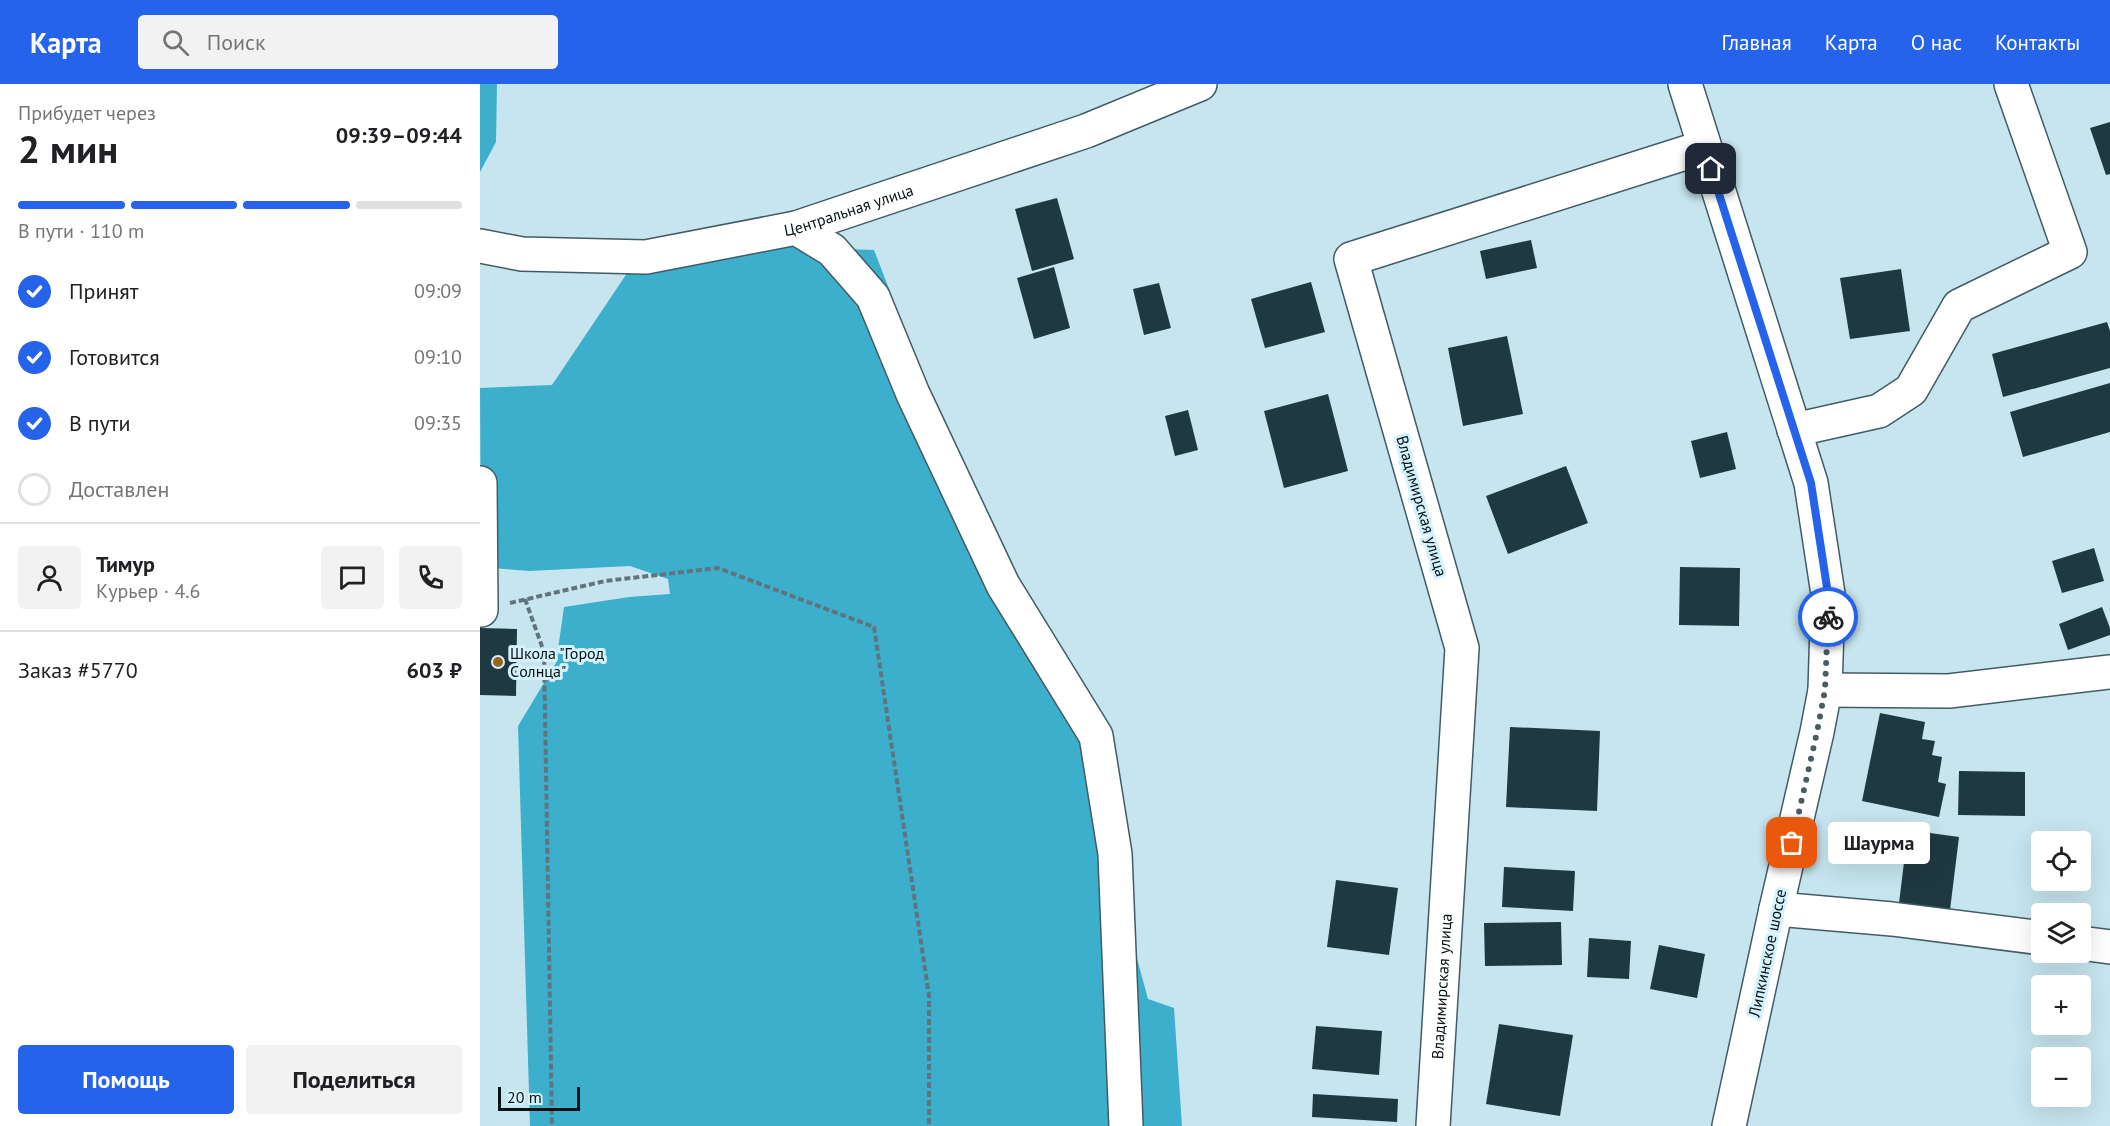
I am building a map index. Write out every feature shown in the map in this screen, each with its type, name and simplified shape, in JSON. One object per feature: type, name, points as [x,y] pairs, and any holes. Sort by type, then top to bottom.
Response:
[{"type":"street","name":"Липкинское шоссе","points":[[1685,84],[1811,483],[1828,594],[1825,690],[1729,1126]]},
{"type":"street","points":[[1794,430],[1879,411],[1887,406],[1911,390],[1959,306],[2070,252],[2011,84]]},
{"type":"street","name":"Центральная улица","points":[[480,246],[522,254],[646,257],[796,228],[1086,131],[1183,88]]},
{"type":"street","name":"Владимирская улица","points":[[1433,1126],[1462,648],[1352,259],[1704,147]]},
{"type":"street","points":[[796,228],[832,250],[873,297],[913,394],[1003,585],[1096,736],[1114,854],[1126,1126]]},
{"type":"street","points":[[480,483],[481,610]]},
{"type":"street","points":[[1825,690],[1949,691],[2110,672]]},
{"type":"street","points":[[1776,909],[1892,919],[2031,937]]},
{"type":"street","points":[[2091,944],[2110,947]]},
{"type":"path","points":[[481,610],[605,581],[718,568],[874,627],[929,996],[929,1126]]},
{"type":"path","points":[[525,599],[544,652],[552,1126]]},
{"type":"shaded area","points":[[480,84],[497,84],[496,142],[480,172]]},
{"type":"shaded area","points":[[698,231],[792,247],[874,250],[979,522],[1086,701],[1123,907],[1148,999],[1174,1008],[1182,1126],[530,1126],[518,726],[556,663],[564,607],[629,597],[670,594],[668,579],[630,566],[529,571],[481,567],[480,388],[552,385],[648,242]]},
{"type":"building","points":[[2110,122],[2110,174],[2106,175],[2090,128]]},
{"type":"building","points":[[1057,198],[1074,259],[1032,271],[1015,209]]},
{"type":"building","points":[[1531,240],[1537,268],[1486,279],[1480,251]]},
{"type":"building","points":[[1054,267],[1070,328],[1034,339],[1017,278]]},
{"type":"building","points":[[1901,269],[1910,331],[1850,339],[1840,278]]},
{"type":"building","points":[[1311,282],[1325,332],[1265,348],[1251,299]]},
{"type":"building","points":[[1159,283],[1171,328],[1144,335],[1133,289]]},
{"type":"building","points":[[2107,322],[2110,331],[2110,368],[2003,397],[1992,354]]},
{"type":"building","points":[[1507,336],[1523,414],[1463,426],[1448,348]]},
{"type":"building","points":[[2110,383],[2110,432],[2023,457],[2010,412]]},
{"type":"building","points":[[1328,394],[1348,471],[1284,488],[1264,411]]},
{"type":"building","points":[[1188,410],[1198,450],[1175,456],[1165,416]]},
{"type":"building","points":[[1727,432],[1736,469],[1700,478],[1691,441]]},
{"type":"building","points":[[1566,466],[1588,523],[1508,554],[1486,496]]},
{"type":"building","points":[[2094,548],[2104,581],[2062,593],[2052,561]]},
{"type":"building","points":[[1680,567],[1740,568],[1739,626],[1679,625]]},
{"type":"building","points":[[2102,607],[2110,628],[2110,635],[2068,650],[2059,624]]},
{"type":"building","name":"Школа \"Город Cолнца\"","points":[[480,628],[517,629],[516,696],[480,695]]},
{"type":"building","points":[[1880,713],[1925,722],[1922,739],[1935,741],[1932,755],[1942,757],[1938,782],[1946,784],[1939,817],[1862,801]]},
{"type":"building","points":[[1510,727],[1600,731],[1597,811],[1506,807]]},
{"type":"building","points":[[1959,771],[2025,772],[2025,816],[1958,815]]},
{"type":"building","points":[[1908,830],[1959,837],[1950,910],[1899,903]]},
{"type":"building","points":[[1504,867],[1575,871],[1573,911],[1502,907]]},
{"type":"building","points":[[1336,880],[1398,888],[1389,955],[1327,947]]},
{"type":"building","points":[[1561,922],[1562,965],[1485,966],[1484,923]]},
{"type":"building","points":[[1589,938],[1631,941],[1629,979],[1587,977]]},
{"type":"building","points":[[1659,945],[1705,954],[1697,998],[1650,989]]},
{"type":"building","points":[[1499,1024],[1573,1035],[1560,1116],[1486,1104]]},
{"type":"building","points":[[1316,1026],[1382,1031],[1379,1075],[1312,1069]]},
{"type":"building","points":[[1313,1094],[1398,1099],[1397,1122],[1312,1117]]},
{"type":"way so far","points":[[1792,843],[1825,690],[1828,617]]},
{"type":"place","name":"Школа \"Город Cолнца\"","points":[[498,662]]},
{"type":"place","name":"Шаурма","points":[[1792,843]]},
{"type":"route","points":[[1711,169],[1811,483],[1828,594],[1828,617]]}]
